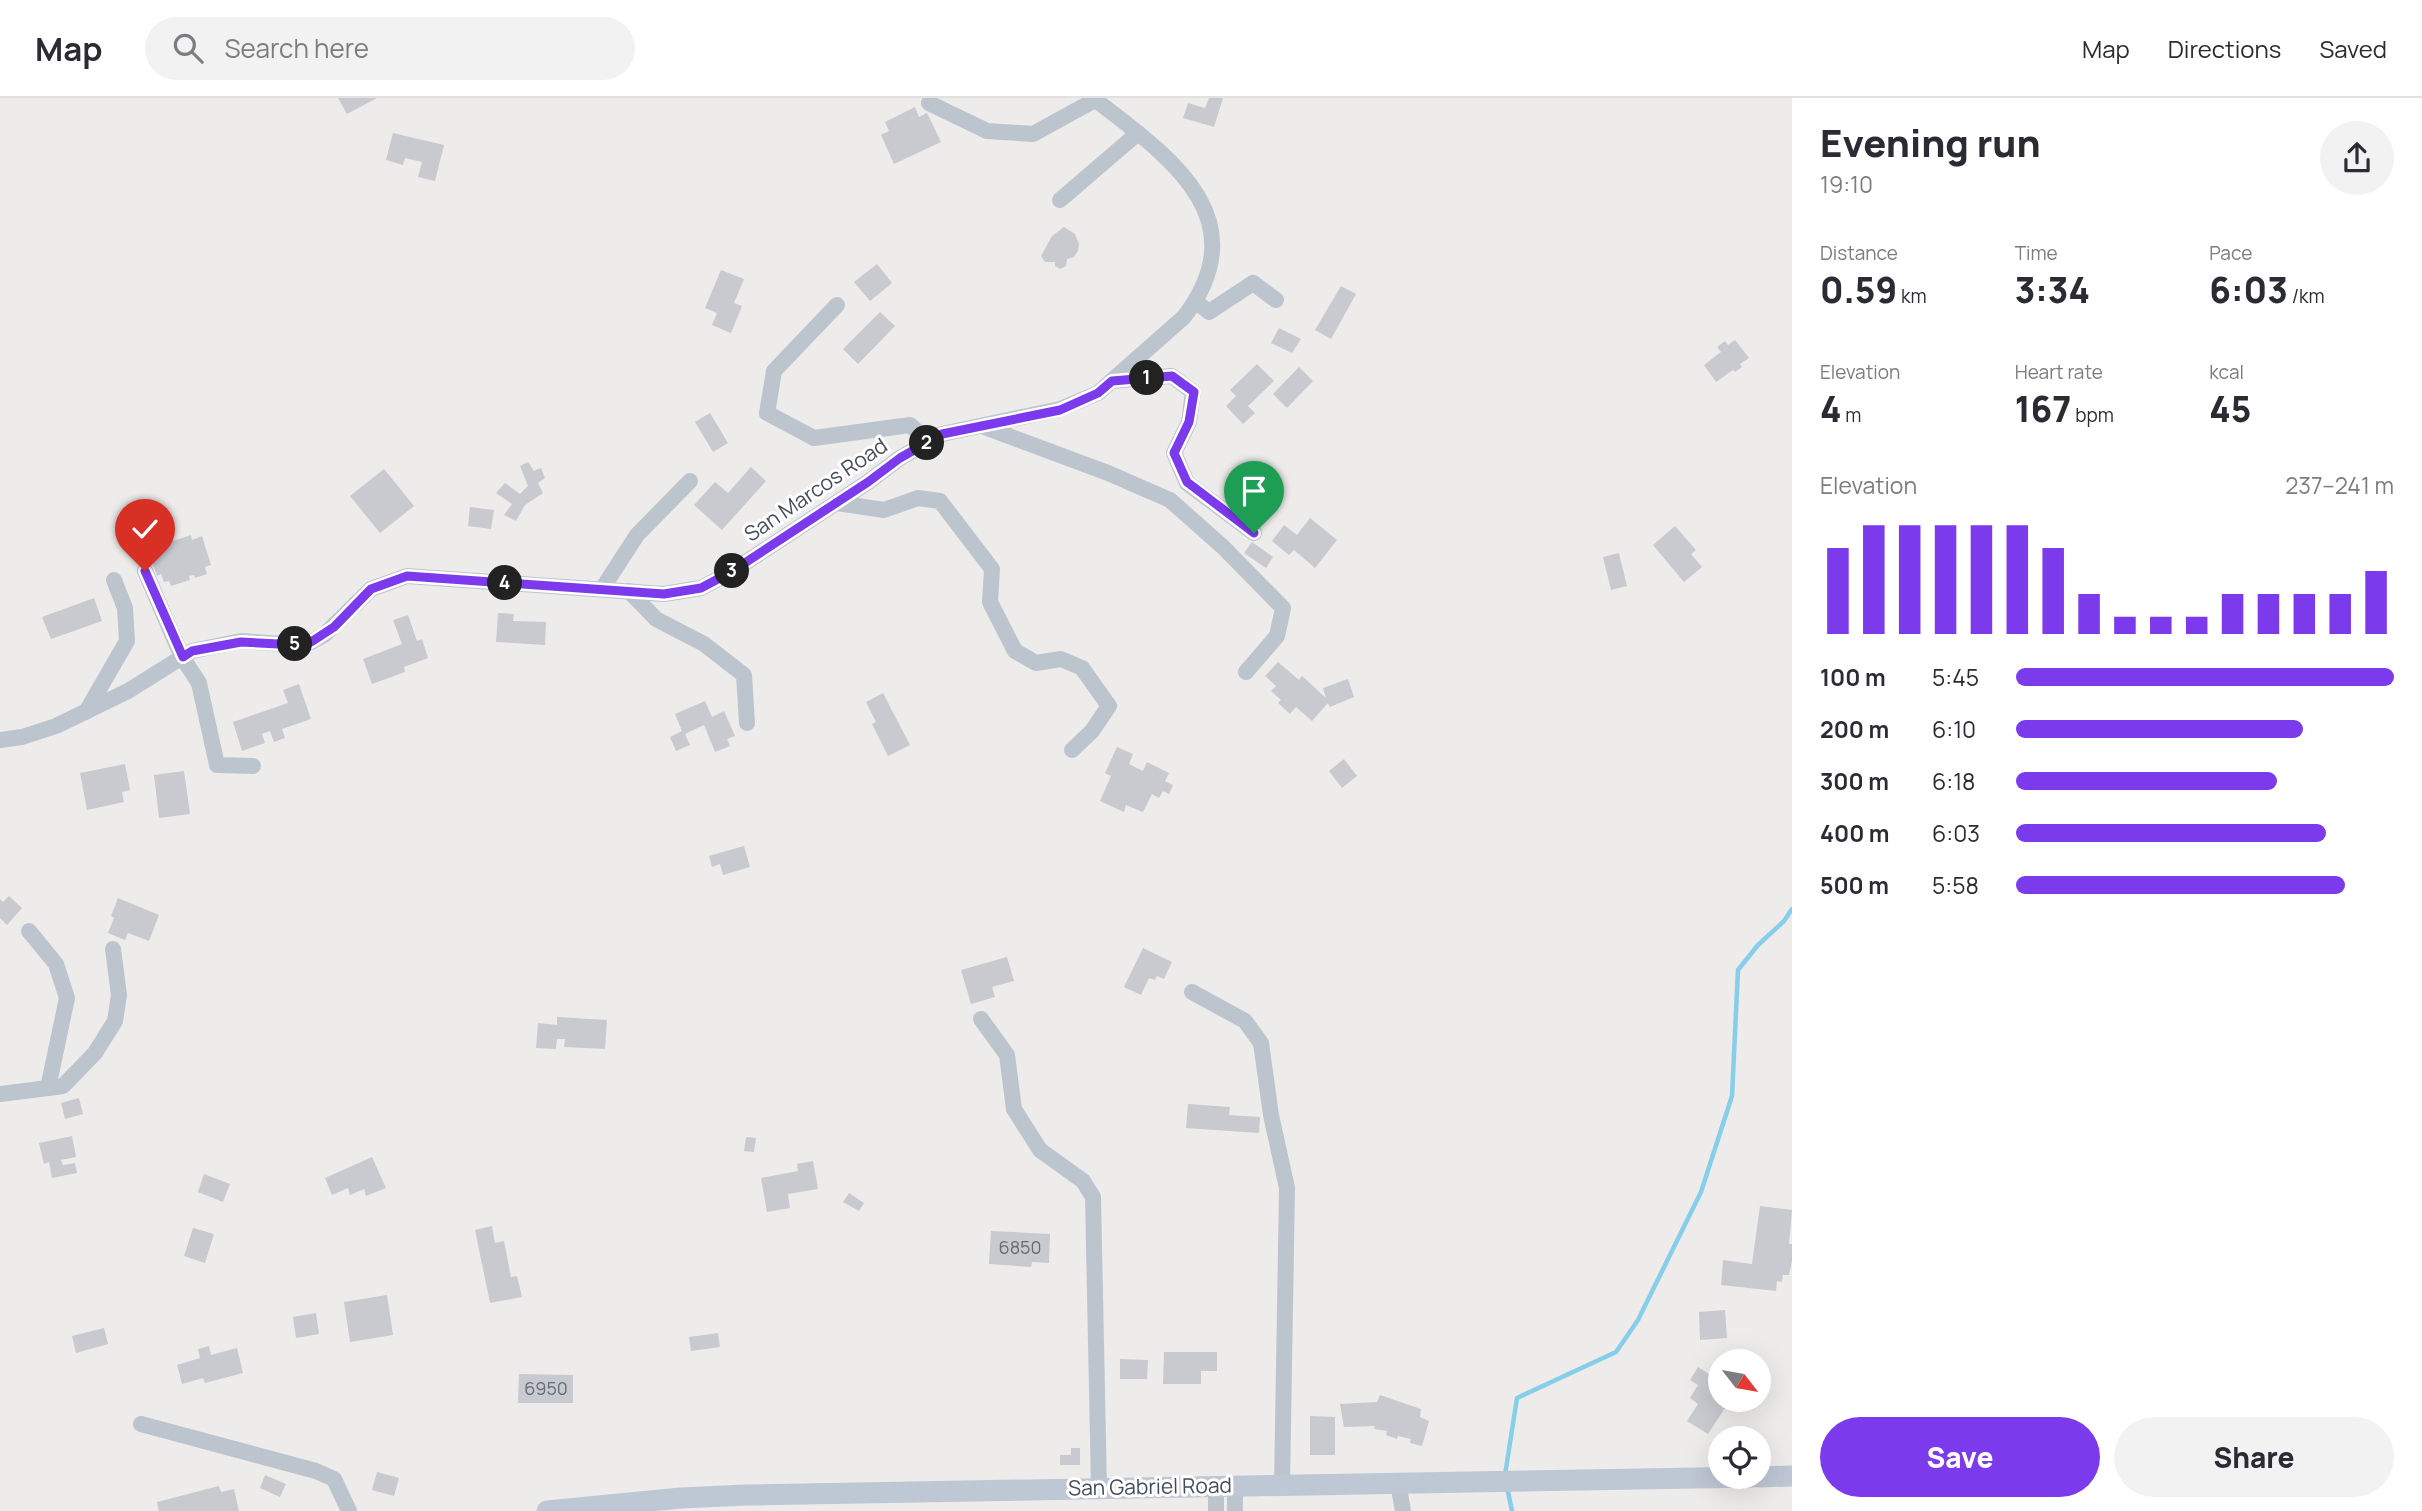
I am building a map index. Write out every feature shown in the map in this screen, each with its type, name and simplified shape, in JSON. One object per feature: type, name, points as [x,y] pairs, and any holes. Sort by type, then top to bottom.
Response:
[{"type":"street","points":[[929,103],[987,131],[1033,134],[1094,99]]},
{"type":"street","name":"San Marcos Road","points":[[0,740],[22,737],[56,726],[128,691],[192,651],[241,642],[298,645],[311,642],[334,627],[371,589],[407,576],[664,594],[701,588],[731,572],[900,458],[942,434],[1075,405],[1098,393],[1184,317],[1196,302],[1210,271],[1213,244],[1205,210],[1188,178],[1159,149],[1094,99]]},
{"type":"street","points":[[1060,200],[1138,133]]},
{"type":"street","points":[[1196,302],[1209,312],[1253,283],[1276,300]]},
{"type":"street","points":[[837,305],[774,371],[767,413],[814,439],[910,425],[929,442]]},
{"type":"street","points":[[1112,381],[1172,376],[1194,392],[1189,422],[1174,453],[1187,482],[1254,533]]},
{"type":"street","points":[[982,426],[1108,473],[1170,500],[1223,547],[1283,608],[1277,636],[1246,671]]},
{"type":"street","points":[[603,589],[636,535],[690,481]]},
{"type":"street","points":[[837,503],[884,510],[918,498],[940,500],[992,569],[990,602],[1015,652],[1036,663],[1061,659],[1082,668],[1109,706],[1092,731],[1072,750]]},
{"type":"street","points":[[145,571],[183,657],[199,682],[217,765],[253,766]]},
{"type":"street","points":[[86,712],[127,642],[125,608],[114,580]]},
{"type":"street","points":[[629,591],[656,619],[704,644],[744,675],[747,723]]},
{"type":"street","points":[[29,931],[57,964],[67,998],[48,1088]]},
{"type":"street","points":[[0,1094],[63,1086],[95,1054],[115,1021],[119,995],[113,949]]},
{"type":"street","points":[[1192,992],[1245,1021],[1261,1043],[1271,1115],[1287,1188],[1282,1485]]},
{"type":"street","points":[[981,1019],[1007,1055],[1014,1109],[1040,1150],[1083,1181],[1094,1197],[1099,1489]]},
{"type":"street","points":[[141,1424],[316,1471],[334,1479],[349,1511]]},
{"type":"street","points":[[1771,1477],[1792,1476]]},
{"type":"street","name":"San Gabriel Road","points":[[547,1511],[681,1498],[745,1495],[1708,1478]]},
{"type":"street","points":[[1398,1483],[1403,1511]]},
{"type":"street","points":[[1216,1511],[1225,1486]]},
{"type":"street","points":[[1225,1486],[1235,1511]]},
{"type":"building","points":[[338,98],[377,98],[347,114]]},
{"type":"building","points":[[1209,98],[1223,98],[1214,127],[1183,118],[1188,103],[1205,108]]},
{"type":"building","points":[[915,107],[919,117],[927,113],[941,142],[894,164],[881,135],[889,131],[885,122]]},
{"type":"building","points":[[393,133],[444,145],[435,181],[418,177],[422,162],[405,158],[403,165],[386,160]]},
{"type":"building","points":[[1064,227],[1075,234],[1079,244],[1074,257],[1067,259],[1066,266],[1060,269],[1055,266],[1055,262],[1045,262],[1041,256],[1052,236]]},
{"type":"building","points":[[877,264],[892,283],[870,301],[854,282]]},
{"type":"building","points":[[721,270],[744,279],[734,303],[742,306],[731,333],[712,325],[717,313],[705,308]]},
{"type":"building","points":[[1341,286],[1356,294],[1331,339],[1315,330]]},
{"type":"building","points":[[880,312],[895,326],[858,364],[843,349]]},
{"type":"building","points":[[1279,328],[1301,339],[1292,353],[1271,343]]},
{"type":"building","points":[[1735,340],[1749,358],[1740,364],[1742,367],[1716,382],[1704,365],[1721,352],[1717,347],[1725,341],[1728,345]]},
{"type":"building","points":[[1257,364],[1274,381],[1248,406],[1255,413],[1243,424],[1226,406],[1236,396],[1230,390]]},
{"type":"building","points":[[1299,367],[1313,381],[1287,408],[1273,394]]},
{"type":"building","points":[[710,413],[728,443],[713,452],[695,422]]},
{"type":"building","points":[[528,462],[534,471],[541,468],[545,478],[538,483],[543,493],[525,505],[516,521],[504,515],[512,504],[496,493],[505,483],[520,494],[528,486],[520,466]]},
{"type":"building","points":[[751,467],[766,481],[722,530],[694,505],[715,482],[728,493]]},
{"type":"building","points":[[384,469],[414,506],[380,533],[350,496]]},
{"type":"building","points":[[470,507],[494,510],[491,529],[468,526]]},
{"type":"building","points":[[1310,518],[1337,540],[1315,568],[1294,550],[1289,555],[1272,541],[1284,525],[1297,535]]},
{"type":"building","points":[[1675,526],[1696,550],[1691,554],[1702,567],[1684,582],[1653,545]]},
{"type":"building","points":[[191,535],[192,540],[202,536],[211,565],[205,567],[207,574],[195,578],[194,575],[189,576],[190,580],[171,586],[169,581],[164,582],[161,574],[157,576],[146,544],[165,538],[167,543]]},
{"type":"building","points":[[1252,542],[1273,557],[1266,568],[1244,553]]},
{"type":"building","points":[[1619,553],[1627,586],[1611,590],[1603,557]]},
{"type":"building","points":[[94,598],[102,621],[51,639],[42,617]]},
{"type":"building","points":[[498,613],[514,614],[513,621],[546,622],[545,645],[496,642]]},
{"type":"building","points":[[408,615],[417,641],[422,639],[428,658],[404,667],[405,672],[372,684],[363,659],[402,644],[393,620]]},
{"type":"building","points":[[1278,662],[1299,680],[1302,676],[1326,698],[1323,688],[1348,679],[1354,697],[1330,707],[1328,703],[1312,721],[1296,707],[1290,714],[1278,703],[1281,700],[1271,691],[1276,686],[1265,676]]},
{"type":"building","points":[[299,684],[311,719],[282,729],[285,738],[274,742],[270,731],[262,734],[265,743],[242,751],[233,722],[288,703],[283,690]]},
{"type":"building","points":[[883,693],[910,745],[888,756],[872,724],[876,722],[866,702]]},
{"type":"building","points":[[705,701],[712,717],[724,711],[735,736],[727,739],[730,746],[715,752],[704,725],[685,734],[690,745],[676,751],[670,737],[682,731],[675,714]]},
{"type":"building","points":[[1117,747],[1133,754],[1129,764],[1143,771],[1147,762],[1169,773],[1165,781],[1173,785],[1169,794],[1163,791],[1159,798],[1152,794],[1143,812],[1126,805],[1124,812],[1100,801],[1111,776],[1105,773]]},
{"type":"building","points":[[1344,759],[1357,776],[1342,788],[1329,771]]},
{"type":"building","points":[[125,764],[130,790],[122,792],[124,802],[87,810],[80,773]]},
{"type":"building","points":[[184,771],[190,814],[159,818],[154,775]]},
{"type":"building","points":[[744,846],[750,867],[723,875],[720,864],[712,867],[709,856]]},
{"type":"building","points":[[9,896],[22,908],[7,925],[0,918],[0,899],[3,902]]},
{"type":"building","points":[[118,898],[159,915],[149,941],[128,933],[125,940],[108,933]]},
{"type":"building","points":[[1143,948],[1172,962],[1164,979],[1157,976],[1155,980],[1149,978],[1141,995],[1124,987]]},
{"type":"building","points":[[1007,957],[1014,981],[992,987],[995,997],[971,1004],[961,970]]},
{"type":"building","points":[[557,1017],[607,1020],[605,1049],[564,1047],[565,1039],[557,1039],[556,1049],[536,1048],[538,1023],[557,1025]]},
{"type":"building","points":[[79,1098],[83,1114],[65,1119],[61,1103]]},
{"type":"building","points":[[1188,1104],[1230,1107],[1229,1115],[1260,1117],[1259,1133],[1186,1128]]},
{"type":"building","points":[[72,1136],[76,1157],[61,1160],[63,1165],[75,1163],[77,1173],[52,1178],[49,1162],[44,1164],[39,1143]]},
{"type":"building","points":[[746,1137],[756,1138],[754,1152],[744,1151]]},
{"type":"building","points":[[372,1157],[386,1188],[366,1196],[364,1189],[350,1195],[348,1188],[332,1195],[325,1178]]},
{"type":"building","points":[[813,1161],[818,1189],[788,1194],[790,1208],[767,1212],[761,1178],[798,1171],[797,1164]]},
{"type":"building","points":[[204,1174],[230,1184],[223,1202],[198,1192]]},
{"type":"building","points":[[849,1193],[864,1203],[859,1211],[843,1202]]},
{"type":"building","points":[[1760,1206],[1792,1210],[1789,1244],[1792,1244],[1792,1261],[1789,1275],[1783,1275],[1782,1282],[1777,1281],[1776,1291],[1721,1285],[1723,1260],[1752,1264]]},
{"type":"building","points":[[492,1226],[495,1243],[504,1241],[511,1277],[517,1276],[522,1297],[490,1303],[475,1230]]},
{"type":"building","points":[[193,1228],[214,1234],[205,1263],[184,1256]]},
{"type":"building","points":[[991,1231],[1050,1234],[1049,1263],[1032,1262],[1031,1267],[989,1264]]},
{"type":"building","points":[[387,1295],[393,1335],[350,1342],[344,1302]]},
{"type":"building","points":[[1725,1310],[1727,1338],[1700,1340],[1699,1312]]},
{"type":"building","points":[[316,1313],[319,1334],[296,1338],[293,1317]]},
{"type":"building","points":[[104,1328],[108,1344],[76,1353],[72,1336]]},
{"type":"building","points":[[718,1333],[720,1347],[691,1351],[689,1337]]},
{"type":"building","points":[[209,1346],[211,1355],[237,1348],[243,1373],[205,1383],[203,1378],[182,1384],[177,1365],[200,1358],[198,1349]]},
{"type":"building","points":[[1164,1352],[1217,1352],[1217,1371],[1201,1371],[1201,1384],[1163,1384]]},
{"type":"building","points":[[1120,1359],[1148,1360],[1147,1379],[1120,1379]]},
{"type":"building","points":[[1698,1367],[1708,1373],[1708,1412],[1722,1412],[1713,1426],[1708,1426],[1708,1434],[1687,1421],[1698,1404],[1690,1398],[1698,1385],[1690,1380]]},
{"type":"building","points":[[519,1374],[573,1375],[573,1403],[518,1403]]},
{"type":"building","points":[[1380,1395],[1421,1409],[1420,1417],[1429,1421],[1422,1446],[1410,1443],[1411,1439],[1398,1436],[1397,1439],[1386,1435],[1387,1431],[1374,1429],[1375,1426],[1344,1427],[1340,1404],[1377,1402]]},
{"type":"building","points":[[1310,1416],[1335,1417],[1335,1455],[1310,1455]]},
{"type":"building","points":[[1071,1448],[1080,1448],[1080,1465],[1060,1465],[1060,1455],[1071,1455]]},
{"type":"building","points":[[377,1472],[399,1478],[394,1496],[372,1490]]},
{"type":"building","points":[[265,1475],[286,1484],[280,1497],[260,1488]]},
{"type":"building","points":[[219,1486],[221,1492],[234,1489],[239,1511],[159,1511],[157,1502]]},
{"type":"waterway","points":[[1505,1475],[1517,1398],[1616,1352],[1638,1320],[1701,1192],[1732,1096],[1738,970],[1792,909]]},
{"type":"waterway","points":[[1507,1487],[1512,1511]]},
{"type":"route","points":[[145,571],[183,657],[192,651],[241,642],[298,645],[311,642],[334,627],[371,589],[407,576],[664,594],[682,592],[701,588],[731,572],[900,458],[942,434],[1060,410],[1098,393],[1112,381],[1172,376],[1194,392],[1189,422],[1174,453],[1187,482],[1254,533]]}]
